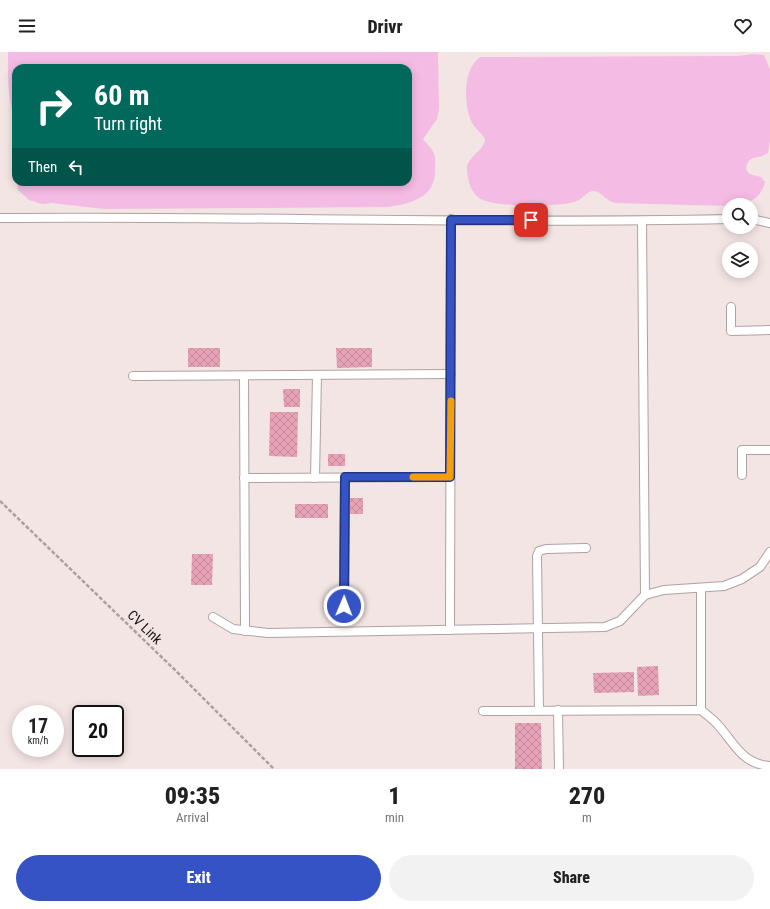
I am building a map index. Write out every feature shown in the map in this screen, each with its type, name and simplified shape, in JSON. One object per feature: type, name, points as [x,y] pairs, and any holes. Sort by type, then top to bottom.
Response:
[{"type":"lane","points":[[0,218],[158,217],[642,221],[722,219]]},
{"type":"lane","points":[[450,630],[451,220]]},
{"type":"lane","points":[[758,220],[768,221],[770,223]]},
{"type":"lane","points":[[642,221],[645,595]]},
{"type":"lane","points":[[731,307],[731,331],[770,330]]},
{"type":"lane","points":[[133,376],[451,374]]},
{"type":"lane","points":[[315,478],[317,375]]},
{"type":"lane","points":[[244,376],[245,631]]},
{"type":"lane","points":[[742,475],[742,450],[770,450]]},
{"type":"lane","points":[[344,606],[345,477]]},
{"type":"lane","points":[[244,478],[450,477]]},
{"type":"lane","points":[[539,710],[537,556],[539,551],[546,549],[586,548]]},
{"type":"lane","points":[[213,617],[233,629],[268,633],[606,627],[620,620],[645,595],[664,590],[724,586],[742,579],[760,567],[770,552]]},
{"type":"lane","points":[[702,588],[702,710]]},
{"type":"lane","points":[[558,710],[559,769]]},
{"type":"lane","points":[[483,711],[702,710],[718,724],[743,756],[756,764],[770,766]]},
{"type":"path","name":"CV Link","points":[[0,501],[170,664],[274,769]]},
{"type":"shaded area","points":[[8,52],[438,52],[439,109],[437,119],[423,139],[435,156],[434,179],[427,193],[413,201],[388,207],[104,209],[52,203],[42,204],[29,200],[18,190],[18,186],[412,186],[412,64],[12,64],[12,109],[8,79]]},
{"type":"shaded area","points":[[753,54],[764,55],[770,70],[770,141],[768,153],[751,159],[747,164],[746,169],[749,174],[761,177],[765,182],[763,189],[756,198],[722,198],[722,206],[616,203],[612,202],[596,191],[592,191],[577,201],[566,204],[514,205],[483,200],[476,195],[469,183],[467,173],[468,165],[472,157],[482,147],[485,139],[470,119],[466,94],[466,86],[470,70],[480,57],[738,56]]},
{"type":"building","points":[[188,348],[220,348],[220,367],[188,367]]},
{"type":"building","points":[[336,348],[372,348],[372,367],[337,368]]},
{"type":"building","points":[[283,389],[300,389],[300,407],[284,407]]},
{"type":"building","points":[[270,412],[298,412],[297,457],[269,456]]},
{"type":"building","points":[[328,454],[345,454],[345,466],[328,466]]},
{"type":"building","points":[[350,498],[363,498],[363,514],[350,514]]},
{"type":"building","points":[[295,504],[328,504],[328,518],[295,518]]},
{"type":"building","points":[[192,554],[213,554],[212,585],[191,585]]},
{"type":"building","points":[[658,666],[659,695],[638,696],[637,667]]},
{"type":"building","points":[[634,672],[634,692],[594,693],[593,673]]},
{"type":"building","points":[[515,723],[541,723],[542,769],[515,769]]},
{"type":"slow traffic","points":[[413,477],[450,477],[451,401]]},
{"type":"route","points":[[344,606],[345,477],[450,477],[451,220],[531,220]]}]
